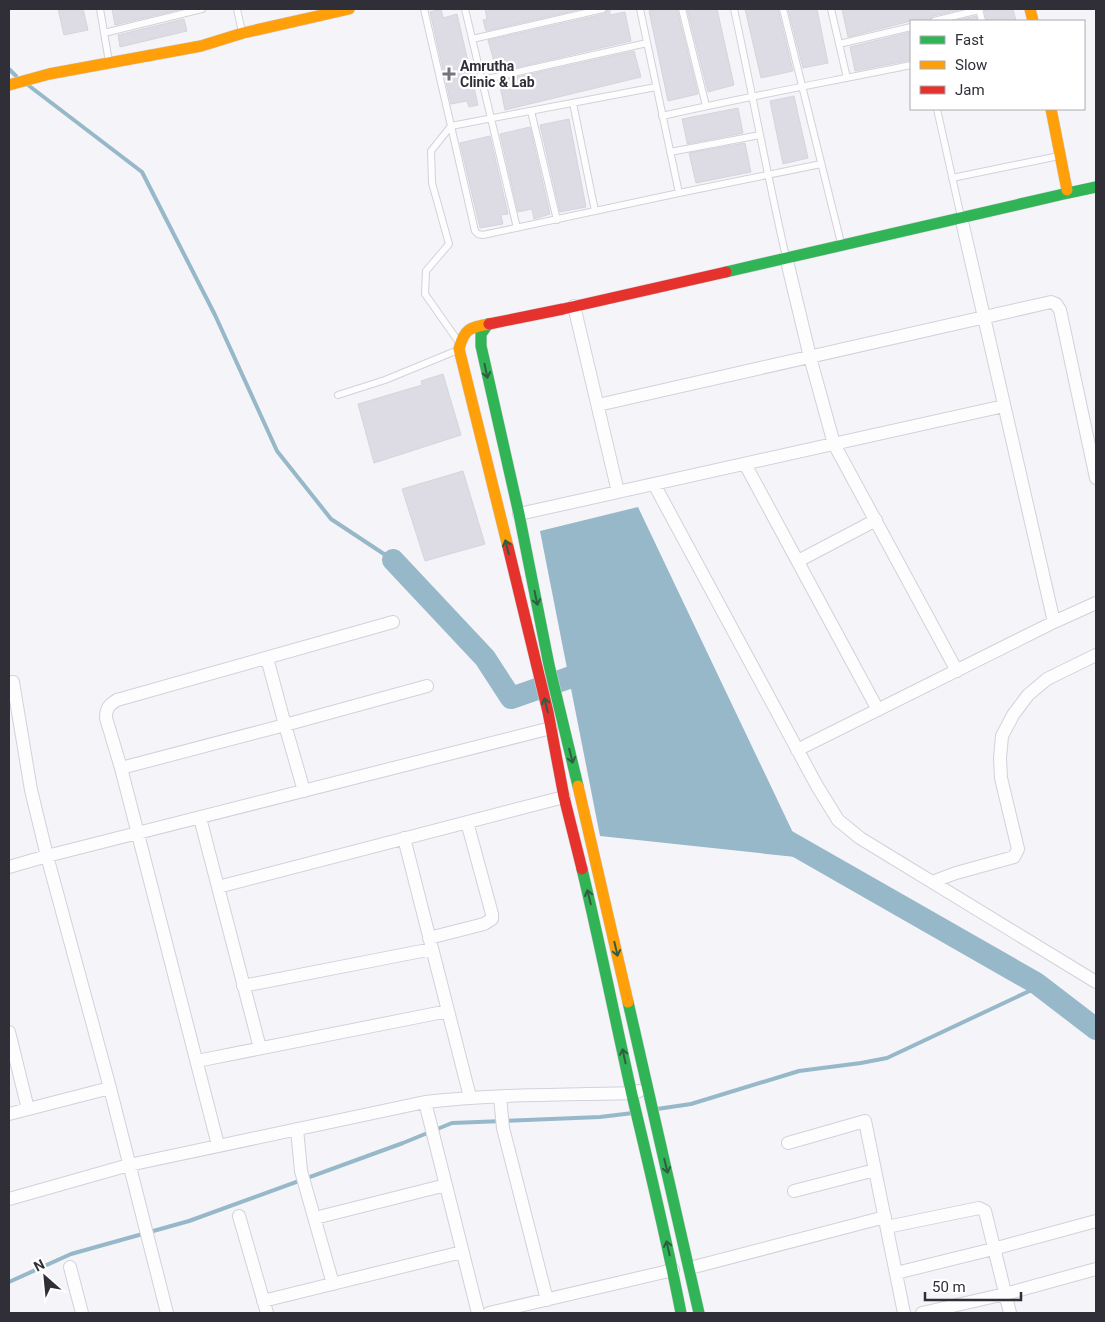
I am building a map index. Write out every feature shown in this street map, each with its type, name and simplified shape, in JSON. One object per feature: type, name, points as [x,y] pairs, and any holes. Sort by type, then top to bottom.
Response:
[{"type":"street","points":[[9,85],[49,74],[200,46],[242,34],[349,9]]},
{"type":"street","points":[[1051,110],[1068,193]]},
{"type":"street","points":[[681,1313],[674,1270],[633,1098],[601,947],[564,797],[551,728],[460,347],[462,337],[467,329],[475,325],[574,306],[1096,187]]},
{"type":"street","points":[[961,217],[1054,622]]},
{"type":"street","points":[[786,257],[810,357],[834,444],[957,671]]},
{"type":"street","points":[[598,405],[1051,302],[1056,304],[1060,310],[1096,478]]},
{"type":"street","points":[[574,306],[618,492]]},
{"type":"street","points":[[488,324],[481,334],[481,346],[519,514],[549,665],[589,831],[699,1313]]},
{"type":"street","points":[[519,514],[1004,406]]},
{"type":"street","points":[[746,464],[878,710]]},
{"type":"street","points":[[654,484],[797,750],[838,820],[860,838],[1096,982]]},
{"type":"street","points":[[798,560],[876,520]]},
{"type":"street","points":[[797,750],[1096,603]]},
{"type":"street","points":[[218,1145],[121,768],[106,718],[106,710],[110,704],[117,700],[393,622]]},
{"type":"street","points":[[932,882],[956,873],[1014,857],[1018,850],[1001,778],[1002,736],[1013,715],[1028,695],[1047,679],[1096,655]]},
{"type":"street","points":[[267,658],[304,791]]},
{"type":"street","points":[[13,682],[31,790],[47,856],[110,1088],[167,1313]]},
{"type":"street","points":[[121,768],[427,686]]},
{"type":"street","points":[[9,867],[551,728]]},
{"type":"street","points":[[218,887],[564,797]]},
{"type":"street","points":[[200,818],[260,1048]]},
{"type":"street","points":[[244,986],[430,943],[484,924],[492,919],[467,822]]},
{"type":"street","points":[[404,838],[470,1097]]},
{"type":"street","points":[[196,1061],[448,1011]]},
{"type":"street","points":[[10,1040],[28,1109]]},
{"type":"street","points":[[9,1114],[110,1088]]},
{"type":"street","points":[[9,1199],[129,1165],[425,1102],[470,1097],[633,1098],[649,1095]]},
{"type":"street","points":[[500,1097],[502,1122],[547,1300]]},
{"type":"street","points":[[425,1102],[478,1313]]},
{"type":"street","points":[[788,1143],[865,1121],[904,1313]]},
{"type":"street","points":[[297,1129],[302,1171],[333,1284]]},
{"type":"street","points":[[794,1191],[875,1170]]},
{"type":"street","points":[[315,1218],[446,1185]]},
{"type":"street","points":[[690,1268],[886,1222],[979,1208],[985,1211],[1010,1313]]},
{"type":"street","points":[[239,1216],[265,1307],[333,1284],[462,1252]]},
{"type":"street","points":[[896,1273],[1096,1221]]},
{"type":"street","points":[[70,1267],[82,1313]]},
{"type":"street","points":[[922,1313],[1005,1294],[1096,1269]]},
{"type":"street","points":[[489,1313],[674,1270]]},
{"type":"lane","points":[[100,9],[110,64]]},
{"type":"lane","points":[[104,33],[202,9]]},
{"type":"lane","points":[[237,9],[242,34]]},
{"type":"lane","points":[[424,9],[474,231],[478,234],[482,235],[557,220],[821,164]]},
{"type":"lane","points":[[465,9],[517,228]]},
{"type":"lane","points":[[472,39],[603,9]]},
{"type":"lane","points":[[640,9],[679,193]]},
{"type":"lane","points":[[682,9],[706,106]]},
{"type":"lane","points":[[734,9],[753,96],[767,175],[786,257]]},
{"type":"lane","points":[[783,9],[841,245]]},
{"type":"lane","points":[[831,9],[847,78]]},
{"type":"lane","points":[[938,20],[979,9]]},
{"type":"lane","points":[[840,44],[910,27]]},
{"type":"lane","points":[[482,80],[647,43]]},
{"type":"lane","points":[[662,116],[910,65]]},
{"type":"lane","points":[[338,395],[385,380],[460,347],[425,294],[426,271],[449,244],[432,183],[431,151],[451,126],[656,87]]},
{"type":"lane","points":[[573,103],[595,211]]},
{"type":"lane","points":[[936,110],[961,217]]},
{"type":"lane","points":[[531,111],[557,220]]},
{"type":"lane","points":[[670,152],[760,135]]},
{"type":"lane","points":[[952,178],[1061,155]]},
{"type":"water","points":[[638,507],[805,858],[600,836],[540,531]]},
{"type":"building","points":[[58,9],[83,9],[88,30],[64,35]]},
{"type":"building","points":[[112,9],[182,9],[115,25]]},
{"type":"building","points":[[441,9],[443,18],[457,14],[478,105],[469,107],[467,101],[451,104],[430,12]]},
{"type":"building","points":[[485,9],[582,9],[486,31],[483,20],[487,19]]},
{"type":"building","points":[[610,9],[610,15],[625,12],[631,41],[497,72],[488,40],[604,14]]},
{"type":"building","points":[[677,9],[698,94],[668,101],[649,11]]},
{"type":"building","points":[[687,9],[717,9],[734,85],[708,92]]},
{"type":"building","points":[[745,9],[778,9],[793,71],[761,78]]},
{"type":"building","points":[[788,9],[817,9],[828,63],[803,68]]},
{"type":"building","points":[[842,9],[963,9],[933,16],[930,20],[910,20],[848,37]]},
{"type":"building","points":[[984,9],[1013,9],[1016,20],[987,20]]},
{"type":"building","points":[[976,16],[977,20],[958,20]]},
{"type":"building","points":[[184,19],[187,31],[120,47],[118,35]]},
{"type":"building","points":[[910,32],[910,60],[855,71],[850,47]]},
{"type":"building","points":[[634,51],[641,77],[505,110],[499,81]]},
{"type":"building","points":[[794,96],[808,158],[783,164],[770,101]]},
{"type":"building","points":[[738,108],[743,133],[687,144],[682,119]]},
{"type":"building","points":[[569,119],[586,207],[560,212],[540,125]]},
{"type":"building","points":[[530,127],[550,214],[534,219],[532,209],[518,212],[500,134]]},
{"type":"building","points":[[490,136],[508,214],[501,215],[503,224],[480,228],[460,143]]},
{"type":"building","points":[[745,143],[751,172],[696,183],[689,153]]},
{"type":"building","points":[[443,374],[461,435],[374,463],[358,404],[422,385],[421,381]]},
{"type":"building","points":[[463,471],[485,544],[425,561],[402,489]]},
{"type":"waterway","points":[[9,69],[16,76]]},
{"type":"waterway","points":[[28,85],[142,172],[215,315],[277,451],[331,519],[393,560]]},
{"type":"waterway","points":[[393,560],[485,658],[511,698],[597,668]]},
{"type":"waterway","points":[[775,834],[1036,983],[1096,1029]]},
{"type":"waterway","points":[[657,1109],[691,1104],[799,1071],[887,1058],[1040,986]]},
{"type":"waterway","points":[[9,1282],[71,1254],[189,1221],[403,1143],[452,1123],[600,1117],[633,1113]]},
{"type":"traffic: fast","points":[[1068,193],[1096,187]]},
{"type":"traffic: fast","points":[[726,272],[1068,193],[1067,190]]},
{"type":"traffic: fast","points":[[488,324],[481,334],[481,346],[519,514],[549,665],[578,786]]},
{"type":"traffic: fast","points":[[582,869],[681,1313]]},
{"type":"traffic: fast","points":[[628,1002],[699,1313]]},
{"type":"traffic: slow","points":[[9,85],[49,74],[201,46],[243,33],[349,9]]},
{"type":"traffic: slow","points":[[1030,9],[1033,20]]},
{"type":"traffic: slow","points":[[1051,110],[1067,190]]},
{"type":"traffic: slow","points":[[489,324],[477,326],[469,330],[463,337],[459,349],[508,547]]},
{"type":"traffic: slow","points":[[578,786],[628,1002]]},
{"type":"traffic: jam","points":[[489,324],[726,272]]},
{"type":"traffic: jam","points":[[508,547],[548,712],[564,797],[582,869]]},
{"type":"place","name":"Amrutha Clinic & Lab","points":[[449,74]]}]
